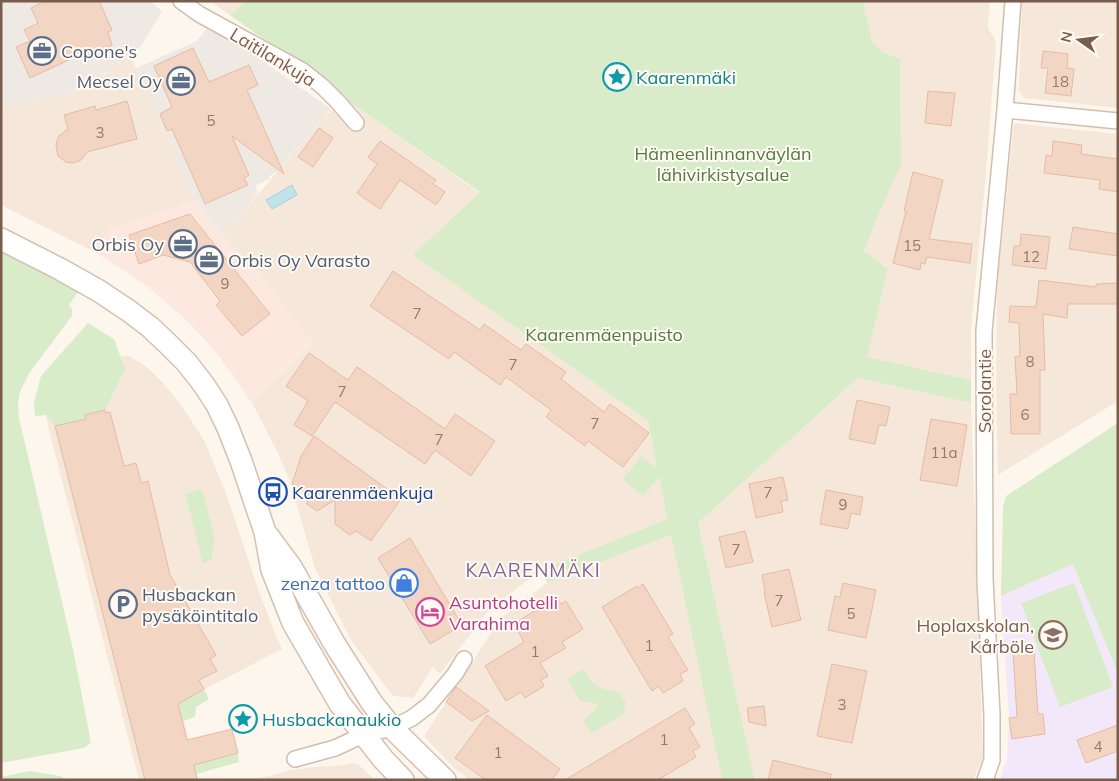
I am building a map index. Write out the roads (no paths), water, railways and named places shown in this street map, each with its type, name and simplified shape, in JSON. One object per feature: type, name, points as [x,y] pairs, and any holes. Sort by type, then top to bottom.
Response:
[{"type":"main road","points":[[1,239],[99,291],[150,327],[187,362],[213,398],[228,428],[265,532],[272,570],[293,623],[340,704],[363,735],[403,780]]},
{"type":"main road","points":[[265,532],[291,568],[363,690],[392,728],[445,780]]},
{"type":"street","name":"Laitilankuja","points":[[180,1],[199,14],[304,71],[338,102],[356,123]]},
{"type":"street","name":"Sorolantie","points":[[985,780],[992,760],[992,734],[985,580],[984,330],[1013,1]]},
{"type":"street","points":[[1004,110],[1118,121]]},
{"type":"street","points":[[295,759],[335,748],[363,735],[392,728],[412,718],[429,705],[455,674],[464,659]]},
{"type":"water","points":[[292,185],[297,195],[272,209],[266,200]]},
{"type":"place","name":"Copone's","points":[[42,51]]},
{"type":"place","name":"Kaarenmäki","points":[[617,77]]},
{"type":"place","name":"Mecsel Oy","points":[[181,81]]},
{"type":"place","name":"Orbis Oy","points":[[183,244]]},
{"type":"place","name":"Orbis Oy Varasto","points":[[209,260]]},
{"type":"place","name":"Kaarenmäenkuja","points":[[273,492]]},
{"type":"place","name":"zenza tattoo","points":[[404,583]]},
{"type":"place","name":"Husbackan pysäköintitalo","points":[[123,604]]},
{"type":"place","name":"Asuntohotelli Varahima","points":[[430,612]]},
{"type":"place","name":"Hoplaxskolan, Kårböle","points":[[1053,635]]},
{"type":"place","name":"Husbackanaukio","points":[[243,719]]},
{"type":"district","name":"KAARENMÄKI","points":[[533,570]]},
{"type":"park label","name":"Hämeenlinnanväylän lähivirkistysalue","points":[[723,163]]},
{"type":"park label","name":"Kaarenmäenpuisto","points":[[604,334]]}]
